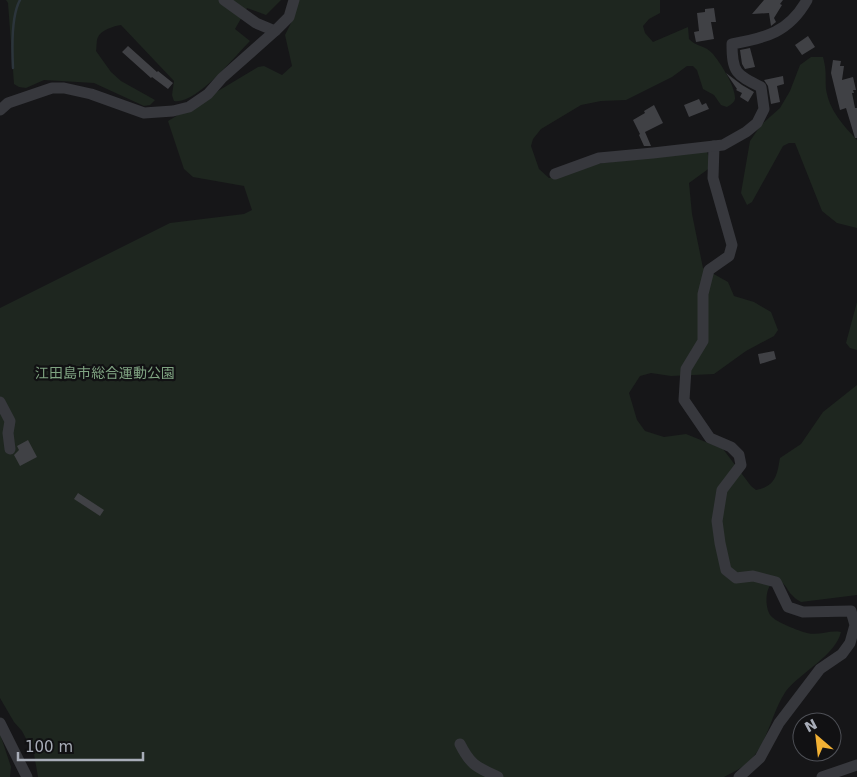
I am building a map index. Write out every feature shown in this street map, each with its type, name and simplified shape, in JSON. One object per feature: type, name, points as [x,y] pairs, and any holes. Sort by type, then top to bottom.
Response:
[{"type":"street","points":[[224,0],[256,23],[275,31]]},
{"type":"street","points":[[0,110],[8,103],[52,88],[64,88],[91,94],[144,113],[173,111],[188,106],[208,94],[222,78],[275,31],[289,16],[294,0]]},
{"type":"street","points":[[555,174],[599,158],[723,145],[746,132],[757,123],[764,109],[761,87],[742,78],[733,66],[732,44],[763,38],[787,26],[803,8],[807,0]]},
{"type":"street","points":[[714,146],[713,178],[732,245],[729,256],[709,270],[703,294],[703,341],[686,369],[684,400],[710,438],[731,447],[740,456],[741,465],[722,490],[717,520],[726,570],[736,578],[753,576],[776,582],[788,608],[803,612],[851,611],[855,626],[850,643],[842,654],[820,669],[779,723],[760,758],[740,777]]},
{"type":"street","points":[[0,402],[10,421],[8,433],[10,449]]},
{"type":"street","points":[[0,724],[27,777]]},
{"type":"street","points":[[460,744],[466,757],[476,767],[498,777]]},
{"type":"street","points":[[822,777],[857,765]]},
{"type":"green space","points":[[6,0],[281,0],[266,15],[247,8],[235,29],[250,41],[203,88],[193,96],[183,100],[174,101],[172,95],[174,81],[121,25],[111,27],[102,32],[97,39],[96,51],[111,72],[121,81],[155,100],[150,105],[144,106],[94,83],[44,80],[26,88],[14,84],[8,3]]},
{"type":"green space","name":"江田島市総合運動公園","points":[[295,0],[660,0],[660,13],[649,19],[643,26],[645,33],[653,42],[688,27],[689,39],[712,53],[727,75],[735,94],[735,99],[727,107],[721,105],[714,95],[703,89],[697,70],[693,66],[687,66],[672,77],[626,100],[601,101],[581,105],[541,129],[533,139],[531,146],[539,169],[549,178],[562,176],[595,164],[707,151],[711,167],[689,183],[692,214],[703,268],[728,282],[734,296],[754,302],[771,312],[778,330],[774,336],[746,351],[714,374],[671,376],[651,373],[640,376],[629,393],[637,420],[645,431],[664,437],[686,434],[723,449],[756,490],[772,483],[780,458],[801,444],[823,412],[857,385],[857,595],[801,602],[782,583],[776,582],[769,588],[766,599],[768,612],[778,621],[811,634],[841,632],[838,641],[832,649],[786,691],[760,747],[754,756],[739,769],[724,777],[38,777],[34,754],[22,731],[14,722],[0,698],[0,308],[170,223],[244,214],[252,210],[244,186],[193,177],[184,169],[168,121],[258,67],[264,66],[282,75],[292,66],[285,35],[291,23]]},
{"type":"green space","points":[[811,57],[823,57],[826,89],[830,104],[842,123],[857,140],[857,228],[837,223],[822,211],[795,143],[783,146],[752,202],[747,205],[741,193],[750,141],[761,125],[780,108],[790,91],[800,65]]},
{"type":"green space","points":[[857,302],[857,350],[850,348],[846,343]]},
{"type":"green space","points":[[0,734],[11,767],[10,777],[0,777]]},
{"type":"building","points":[[764,0],[783,0],[774,18],[776,22],[771,26],[769,13],[752,14]]},
{"type":"building","points":[[714,8],[716,22],[711,22],[714,39],[696,42],[694,32],[699,31],[697,13],[705,12],[705,9]]},
{"type":"building","points":[[808,36],[815,47],[802,55],[795,45]]},
{"type":"building","points":[[128,46],[157,72],[173,83],[168,89],[151,78],[122,52]]},
{"type":"building","points":[[750,48],[755,67],[745,69],[742,64],[740,50]]},
{"type":"building","points":[[833,60],[841,61],[840,66],[844,66],[842,80],[853,77],[856,90],[853,90],[854,93],[852,93],[855,108],[857,108],[857,138],[855,138],[846,108],[840,110],[831,73]]},
{"type":"building","points":[[726,73],[754,92],[748,102],[740,97],[742,93],[736,90]]},
{"type":"building","points":[[783,76],[784,84],[777,86],[780,102],[771,104],[768,86],[764,80]]},
{"type":"building","points":[[699,99],[702,105],[706,103],[709,109],[689,117],[684,105]]},
{"type":"building","points":[[654,105],[663,123],[645,132],[651,146],[644,146],[633,120]]},
{"type":"building","points":[[774,351],[776,359],[760,364],[758,354]]},
{"type":"building","points":[[28,440],[37,457],[20,466],[14,455],[19,450],[17,446]]},
{"type":"building","points":[[78,493],[104,510],[100,516],[74,499]]},
{"type":"waterway","points":[[13,68],[12,42],[15,15],[20,0]]}]
